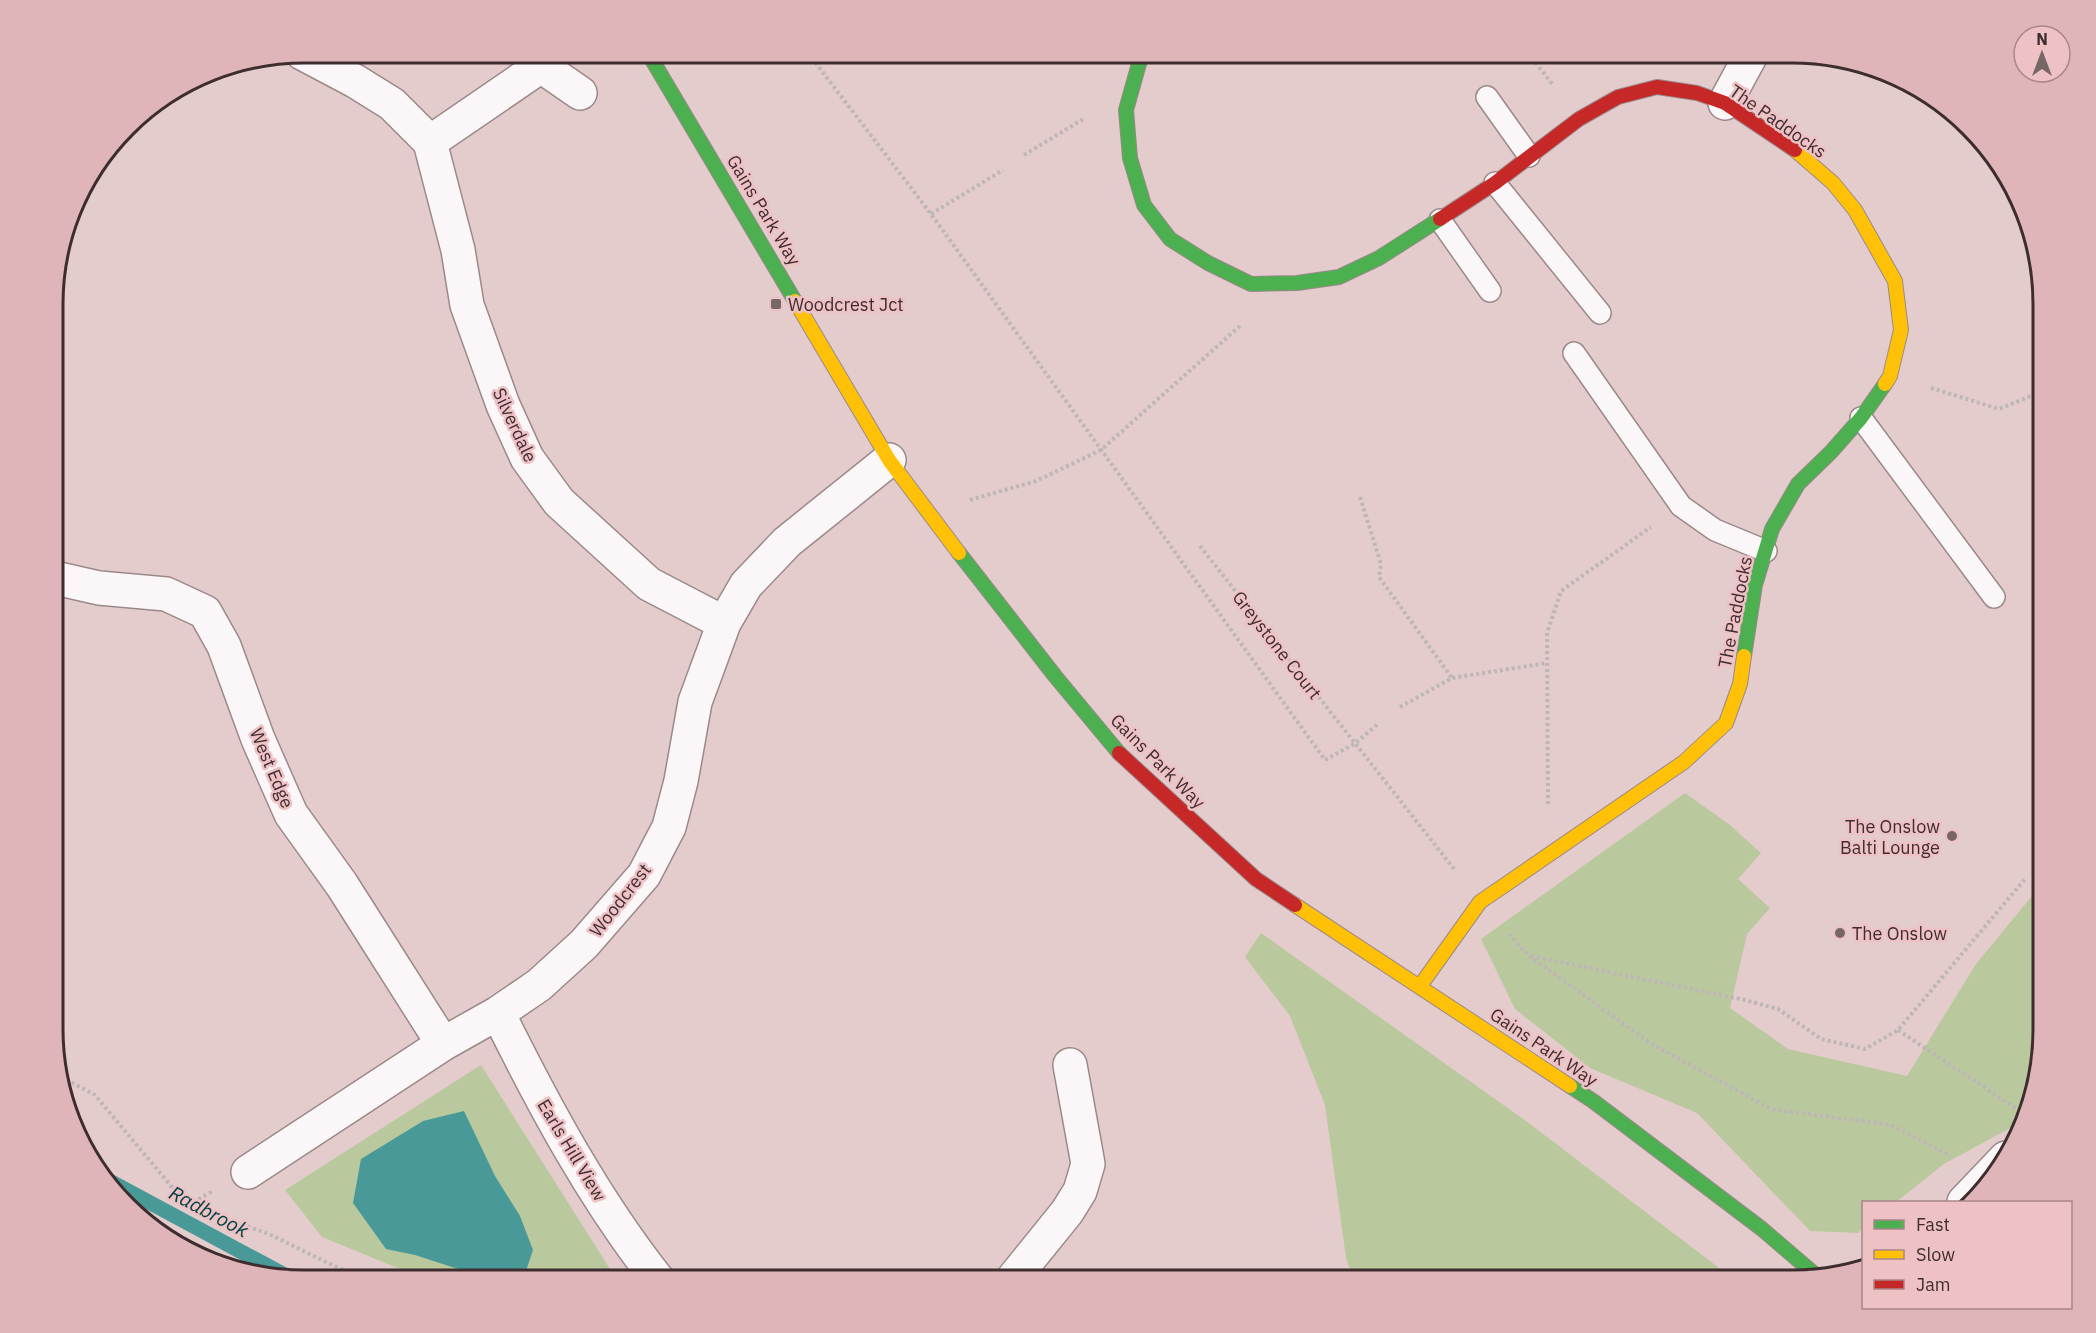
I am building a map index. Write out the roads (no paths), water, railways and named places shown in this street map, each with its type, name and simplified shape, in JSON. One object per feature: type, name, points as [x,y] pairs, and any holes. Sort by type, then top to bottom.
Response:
[{"type":"street","points":[[321,63],[392,104],[430,142],[534,63]]},
{"type":"street","points":[[544,63],[580,93]]},
{"type":"street","name":"Gains Park Way","points":[[654,63],[889,460],[927,513],[1055,676],[1123,757],[1256,879],[1593,1101],[1762,1229],[1809,1269]]},
{"type":"street","name":"The Paddocks","points":[[1139,63],[1126,110],[1130,158],[1144,205],[1170,239],[1208,263],[1251,284],[1297,283],[1339,277],[1379,258],[1495,183],[1579,119],[1618,97],[1657,87],[1697,93],[1725,103],[1799,153],[1833,183],[1855,210],[1895,281],[1901,330],[1890,376],[1861,418],[1798,484],[1772,530],[1755,585],[1740,684],[1726,723],[1684,762],[1480,902],[1420,986]]},
{"type":"street","points":[[1725,103],[1746,63]]},
{"type":"street","name":"Silverdale","points":[[430,142],[458,250],[467,305],[503,405],[527,458],[559,502],[649,584],[724,623]]},
{"type":"street","name":"Woodcrest","points":[[248,1172],[443,1044],[498,1013],[539,985],[584,944],[644,874],[669,827],[681,781],[695,702],[724,623],[746,585],[787,542],[889,460]]},
{"type":"street","name":"West Edge","points":[[63,580],[99,588],[166,594],[205,612],[224,646],[258,739],[291,814],[342,885],[443,1044]]},
{"type":"street","name":"Earls Hill View","points":[[498,1013],[545,1108],[633,1249],[650,1270]]},
{"type":"street","points":[[1020,1270],[1067,1212],[1080,1191],[1088,1164],[1070,1065]]},
{"type":"lane","points":[[1487,97],[1529,156]]},
{"type":"lane","points":[[1495,183],[1600,314]]},
{"type":"lane","points":[[1440,220],[1490,291]]},
{"type":"lane","points":[[1574,353],[1681,506],[1715,530],[1766,550]]},
{"type":"lane","points":[[1861,418],[1994,597]]},
{"type":"water","points":[[464,1111],[495,1176],[520,1216],[533,1250],[526,1270],[461,1270],[415,1255],[386,1249],[353,1203],[361,1159],[423,1121]]},
{"type":"waterway","name":"Radbrook","points":[[123,1188],[271,1268]]},
{"type":"place","name":"Woodcrest Jct","points":[[776,304]]},
{"type":"place","name":"The Onslow Balti Lounge","points":[[1952,836]]},
{"type":"place","name":"The Onslow","points":[[1840,933]]}]
